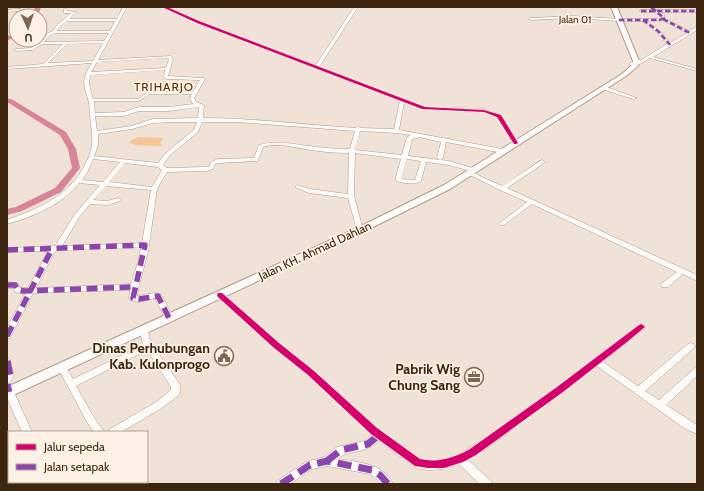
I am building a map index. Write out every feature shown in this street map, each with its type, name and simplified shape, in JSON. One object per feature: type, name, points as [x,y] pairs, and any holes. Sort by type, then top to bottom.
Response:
[{"type":"highway","points":[[614,7],[632,50],[634,61],[643,61]]},
{"type":"highway","name":"Jalan KH. Ahmad Dahlan","points":[[8,390],[62,368],[220,295],[360,230],[447,187],[627,73],[634,61]]},
{"type":"street","points":[[7,222],[48,206],[64,195],[78,181],[86,170],[95,147],[91,100],[86,82],[88,74],[125,7]]},
{"type":"street","points":[[164,7],[198,22],[402,101],[428,109],[484,110],[495,113],[499,116],[516,143]]},
{"type":"street","points":[[317,67],[356,7]]},
{"type":"street","points":[[651,7],[663,16],[663,19],[690,33]]},
{"type":"street","points":[[673,7],[677,11]]},
{"type":"street","points":[[54,32],[58,26],[74,12],[64,12],[65,10]]},
{"type":"street","points":[[641,11],[697,11]]},
{"type":"street","name":"Jalan 01","points":[[531,19],[663,19]]},
{"type":"street","points":[[66,20],[117,20]]},
{"type":"street","points":[[643,20],[659,32],[664,40],[670,45]]},
{"type":"street","points":[[643,61],[697,28]]},
{"type":"street","points":[[48,35],[54,32],[111,32]]},
{"type":"street","points":[[48,43],[106,42]]},
{"type":"street","points":[[44,65],[66,43]]},
{"type":"street","points":[[16,50],[32,50],[35,48]]},
{"type":"street","points":[[7,68],[169,57],[171,59],[166,77],[203,79],[194,93],[192,100],[196,104],[203,107],[196,130],[168,154],[160,165]]},
{"type":"street","points":[[650,57],[697,70]]},
{"type":"street","points":[[88,74],[168,69]]},
{"type":"street","points":[[606,87],[635,98]]},
{"type":"street","points":[[133,110],[139,100],[148,93],[194,93]]},
{"type":"street","points":[[91,100],[139,100]]},
{"type":"street","points":[[396,131],[402,101]]},
{"type":"street","points":[[92,115],[124,114],[133,110],[168,110],[200,105]]},
{"type":"street","points":[[94,133],[158,121],[237,120],[332,128],[358,128],[396,131],[503,152]]},
{"type":"street","points":[[358,128],[352,151],[351,196],[360,230]]},
{"type":"street","points":[[424,160],[418,181],[414,182],[400,180],[398,178],[412,136],[444,141],[440,158]]},
{"type":"street","points":[[91,157],[160,165],[165,170],[206,169],[211,168],[213,163],[218,161],[256,160],[261,146],[284,145],[318,150],[352,151],[457,164],[502,189],[697,278]]},
{"type":"street","points":[[7,336],[55,249],[77,215],[90,202],[124,161]]},
{"type":"street","points":[[502,189],[542,162]]},
{"type":"street","points":[[165,170],[154,189],[144,260],[133,287],[134,299],[155,295],[158,296],[169,318]]},
{"type":"street","points":[[78,181],[154,189]]},
{"type":"street","points":[[298,187],[309,191],[351,196]]},
{"type":"street","points":[[90,202],[111,203],[118,200]]},
{"type":"street","points":[[502,224],[531,202]]},
{"type":"street","points":[[7,250],[145,245]]},
{"type":"street","points":[[665,285],[682,271]]},
{"type":"street","points":[[7,285],[15,285],[18,290],[21,291],[133,287]]},
{"type":"street","points":[[220,295],[276,346],[311,373],[379,435],[418,463],[437,465],[460,459],[542,404],[641,327]]},
{"type":"street","points":[[115,431],[159,405],[176,392],[176,386],[148,346],[144,330]]},
{"type":"street","points":[[71,384],[148,346]]},
{"type":"street","points":[[638,391],[691,346]]},
{"type":"street","points":[[7,361],[10,376],[7,380]]},
{"type":"street","points":[[597,362],[687,426],[697,430]]},
{"type":"street","points":[[62,368],[90,419],[99,431]]},
{"type":"street","points":[[659,406],[697,370]]},
{"type":"street","points":[[8,390],[27,431]]},
{"type":"street","points":[[281,484],[310,465],[328,460],[338,452],[364,446],[379,435]]},
{"type":"street","points":[[460,459],[487,484]]},
{"type":"street","points":[[328,460],[372,470],[388,484]]},
{"type":"shaded area","points":[[137,137],[163,138],[160,144],[163,145],[134,145],[129,143]]},
{"type":"waterway","points":[[7,100],[11,101],[63,134],[72,149],[76,168],[58,190],[19,209],[7,212]]},
{"type":"marked path","points":[[619,20],[660,20],[664,18],[651,7]]},
{"type":"marked path","points":[[641,11],[657,11]]},
{"type":"marked path","points":[[657,11],[697,11]]},
{"type":"marked path","points":[[663,19],[690,33]]},
{"type":"marked path","points":[[643,20],[659,32],[670,45]]},
{"type":"marked path","points":[[7,250],[145,245],[133,298],[139,299],[158,296],[169,318]]},
{"type":"marked path","points":[[7,336],[52,249]]},
{"type":"marked path","points":[[7,285],[15,285],[18,290],[24,291],[133,287]]},
{"type":"marked path","points":[[7,361],[10,376],[7,379]]},
{"type":"marked path","points":[[7,384],[9,392]]},
{"type":"marked path","points":[[327,461],[341,450],[368,444],[379,435]]},
{"type":"marked path","points":[[281,484],[310,465],[327,461],[372,470],[380,475],[388,484]]},
{"type":"cycle path","points":[[164,7],[198,22],[424,108],[484,111],[499,116],[516,143]]},
{"type":"cycle path","points":[[220,295],[276,345],[311,373],[374,431],[418,463],[428,464],[450,463],[473,452],[593,365],[641,327]]},
{"type":"place","name":"Dinas Perhubungan Kab. Kulonprogo","points":[[224,356]]},
{"type":"place","name":"Pabrik Wig Chung Sang","points":[[474,377]]},
{"type":"district","name":"TRIHARJO","points":[[164,87]]}]
